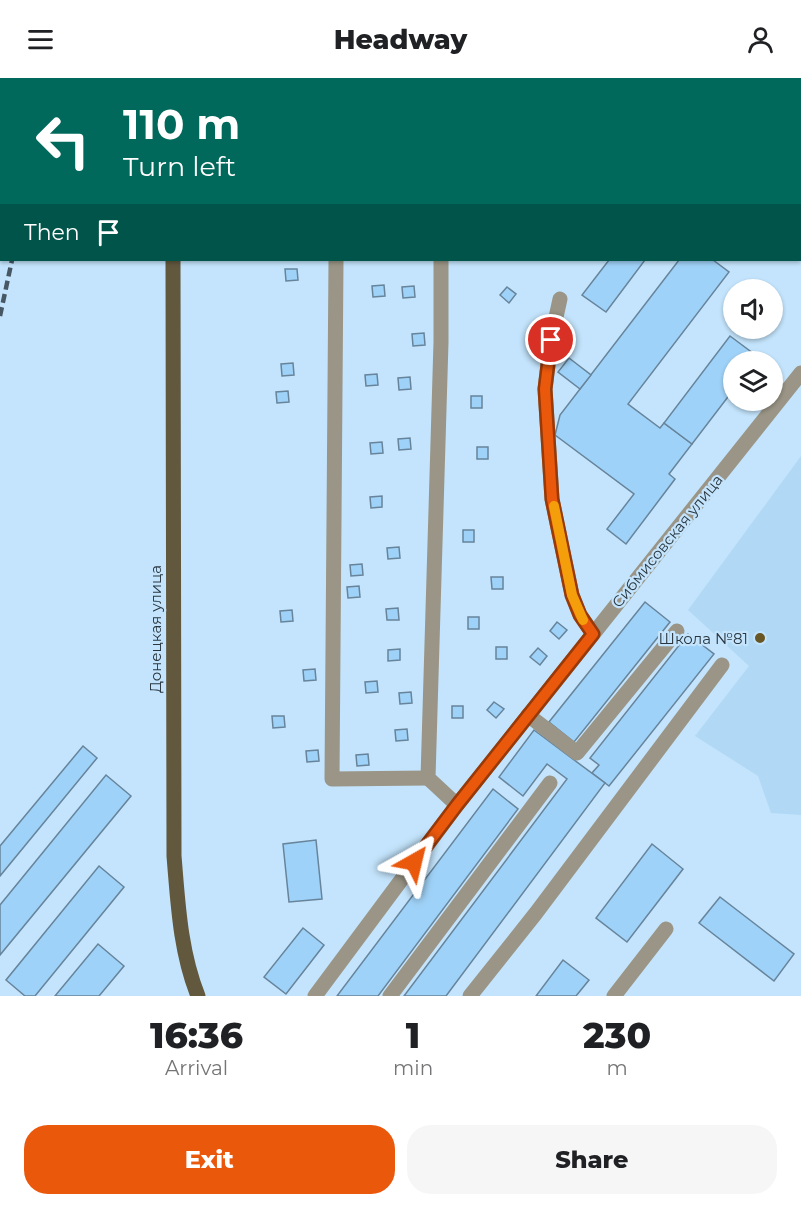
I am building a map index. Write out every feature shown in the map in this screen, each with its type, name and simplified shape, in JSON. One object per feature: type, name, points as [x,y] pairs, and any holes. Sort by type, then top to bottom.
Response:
[{"type":"main road","name":"Донецкая улица","points":[[173,261],[174,856],[181,937],[190,976],[198,996]]},
{"type":"street","points":[[336,261],[333,779],[428,778],[457,805]]},
{"type":"street","points":[[428,778],[441,342],[441,261]]},
{"type":"street","points":[[560,299],[551,340],[545,389],[552,499],[572,595],[580,615],[593,634]]},
{"type":"street","name":"Сибмисовская улица","points":[[315,996],[457,805],[801,373]]},
{"type":"street","points":[[528,716],[577,753],[677,631]]},
{"type":"street","points":[[470,996],[536,913],[722,665]]},
{"type":"street","points":[[390,996],[550,783]]},
{"type":"street","points":[[614,996],[666,929]]},
{"type":"shaded area","name":"Школа №81","points":[[801,456],[801,815],[771,813],[758,776],[695,736],[749,666],[688,610]]},
{"type":"building","points":[[608,261],[644,261],[606,312],[582,295]]},
{"type":"building","points":[[678,261],[714,261],[729,272],[628,404],[660,428],[664,423],[692,444],[669,474],[675,479],[626,544],[607,529],[634,494],[555,435],[560,415]]},
{"type":"building","points":[[285,269],[297,269],[298,280],[286,281]]},
{"type":"building","points":[[384,285],[385,296],[373,297],[372,286]]},
{"type":"building","points":[[414,286],[415,297],[403,298],[402,287]]},
{"type":"building","points":[[507,287],[516,294],[509,303],[500,295]]},
{"type":"building","points":[[424,333],[425,345],[413,346],[412,334]]},
{"type":"building","points":[[728,339],[734,339],[750,351],[723,351],[723,403],[692,444],[664,423]]},
{"type":"building","points":[[569,358],[591,375],[580,389],[558,372]]},
{"type":"building","points":[[293,363],[294,375],[282,376],[281,364]]},
{"type":"building","points":[[377,374],[378,385],[366,386],[365,375]]},
{"type":"building","points":[[410,377],[411,389],[399,390],[398,378]]},
{"type":"building","points":[[288,391],[289,402],[277,403],[276,392]]},
{"type":"building","points":[[471,396],[482,396],[482,408],[471,408]]},
{"type":"building","points":[[410,438],[411,449],[399,450],[398,439]]},
{"type":"building","points":[[382,442],[383,453],[371,454],[370,443]]},
{"type":"building","points":[[477,447],[488,447],[488,459],[477,459]]},
{"type":"building","points":[[382,496],[382,507],[371,508],[370,497]]},
{"type":"building","points":[[463,530],[474,530],[474,542],[463,542]]},
{"type":"building","points":[[399,547],[400,558],[388,559],[387,548]]},
{"type":"building","points":[[362,564],[363,575],[351,576],[350,565]]},
{"type":"building","points":[[491,577],[503,577],[503,589],[492,589]]},
{"type":"building","points":[[359,586],[360,597],[348,598],[347,587]]},
{"type":"building","points":[[645,602],[670,622],[574,742],[549,722]]},
{"type":"building","points":[[398,608],[399,620],[387,620],[386,609]]},
{"type":"building","points":[[292,610],[293,621],[281,622],[280,611]]},
{"type":"building","points":[[468,617],[479,617],[479,629],[468,629]]},
{"type":"building","points":[[557,622],[567,630],[559,639],[550,631]]},
{"type":"building","points":[[688,634],[714,654],[609,786],[592,773],[599,765],[590,758]]},
{"type":"building","points":[[496,647],[507,647],[507,659],[496,659]]},
{"type":"building","points":[[538,648],[547,656],[540,665],[530,657]]},
{"type":"building","points":[[400,649],[400,660],[388,661],[388,650]]},
{"type":"building","points":[[315,669],[316,680],[304,681],[303,670]]},
{"type":"building","points":[[377,681],[378,692],[366,693],[365,682]]},
{"type":"building","points":[[411,692],[412,703],[400,704],[399,693]]},
{"type":"building","points":[[494,702],[504,709],[496,718],[487,710]]},
{"type":"building","points":[[452,706],[463,706],[463,718],[452,718]]},
{"type":"building","points":[[272,716],[284,716],[285,727],[273,728]]},
{"type":"building","points":[[407,729],[408,740],[396,741],[395,730]]},
{"type":"building","points":[[534,730],[605,783],[446,996],[404,996],[567,779],[547,764],[523,796],[499,777]]},
{"type":"building","points":[[83,746],[97,758],[0,876],[0,846]]},
{"type":"building","points":[[318,750],[319,761],[307,762],[306,751]]},
{"type":"building","points":[[368,754],[369,765],[357,766],[356,755]]},
{"type":"building","points":[[106,775],[131,796],[0,955],[0,905]]},
{"type":"building","points":[[493,789],[518,809],[378,996],[337,996]]},
{"type":"building","points":[[316,840],[322,899],[289,902],[283,844]]},
{"type":"building","points":[[652,844],[683,869],[627,942],[596,918]]},
{"type":"building","points":[[99,866],[124,887],[35,996],[25,996],[6,980]]},
{"type":"building","points":[[720,897],[794,954],[774,981],[699,923]]},
{"type":"building","points":[[303,928],[324,945],[286,994],[264,977]]},
{"type":"building","points":[[98,944],[124,966],[99,996],[55,996]]},
{"type":"building","points":[[563,960],[589,980],[576,996],[536,996]]},
{"type":"railway","points":[[0,316],[12,261]]},
{"type":"slow traffic","points":[[554,506],[572,595],[583,620]]},
{"type":"place","name":"Школа №81","points":[[760,638]]},
{"type":"route","points":[[414,862],[593,634],[580,615],[572,595],[552,499],[545,389],[551,340]]}]
